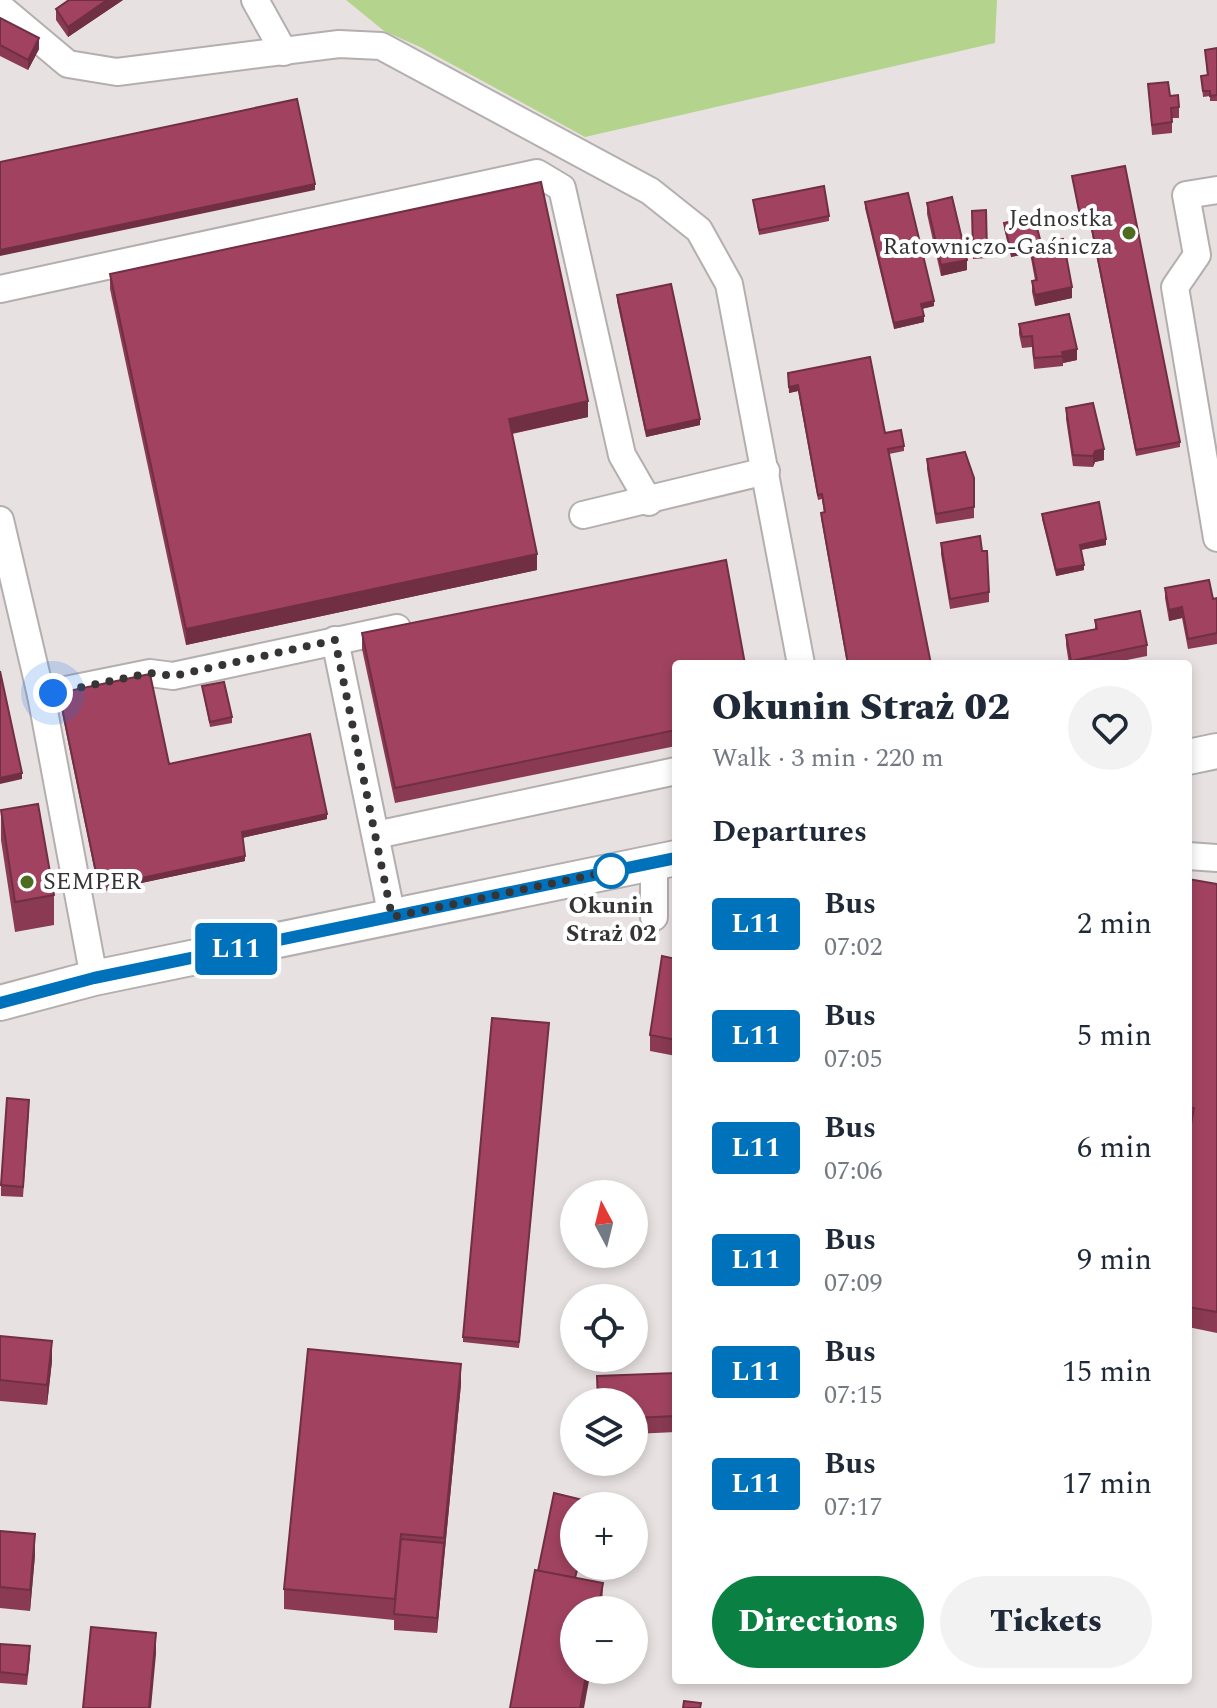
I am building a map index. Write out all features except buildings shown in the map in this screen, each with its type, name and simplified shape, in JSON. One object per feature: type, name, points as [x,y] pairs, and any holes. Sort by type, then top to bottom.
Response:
[{"type":"main road","points":[[1192,756],[1217,751]]},
{"type":"main road","points":[[0,1003],[94,978],[665,861]]},
{"type":"street","points":[[255,0],[284,52]]},
{"type":"street","points":[[0,7],[68,64],[117,72],[339,44],[381,46],[650,191],[699,230],[729,284],[800,660]]},
{"type":"street","points":[[0,289],[537,173],[562,188],[622,455],[649,502]]},
{"type":"street","points":[[1217,190],[1186,195],[1207,253],[1175,287],[1217,538]]},
{"type":"street","points":[[583,515],[649,502],[766,471]]},
{"type":"street","points":[[0,520],[41,695],[94,978]]},
{"type":"street","points":[[41,695],[150,673],[173,676],[423,623]]},
{"type":"street","points":[[335,640],[392,917]]},
{"type":"street","points":[[376,835],[672,772]]},
{"type":"street","points":[[1192,856],[1217,858]]},
{"type":"street","points":[[654,917],[665,861]]},
{"type":"green space","points":[[346,0],[997,0],[995,43],[585,137],[420,47],[384,31]]},
{"type":"bus line","name":"L11","points":[[0,1003],[94,978],[672,859]]},
{"type":"place","name":"Jednostka Ratowniczo-Gaśnicza","points":[[1129,233]]},
{"type":"place","name":"Okunin Straż 02","points":[[611,871]]},
{"type":"place","name":"SEMPER","points":[[27,882]]},
{"type":"route","points":[[53,693],[150,673],[173,676],[335,640],[392,917],[611,871]]}]
